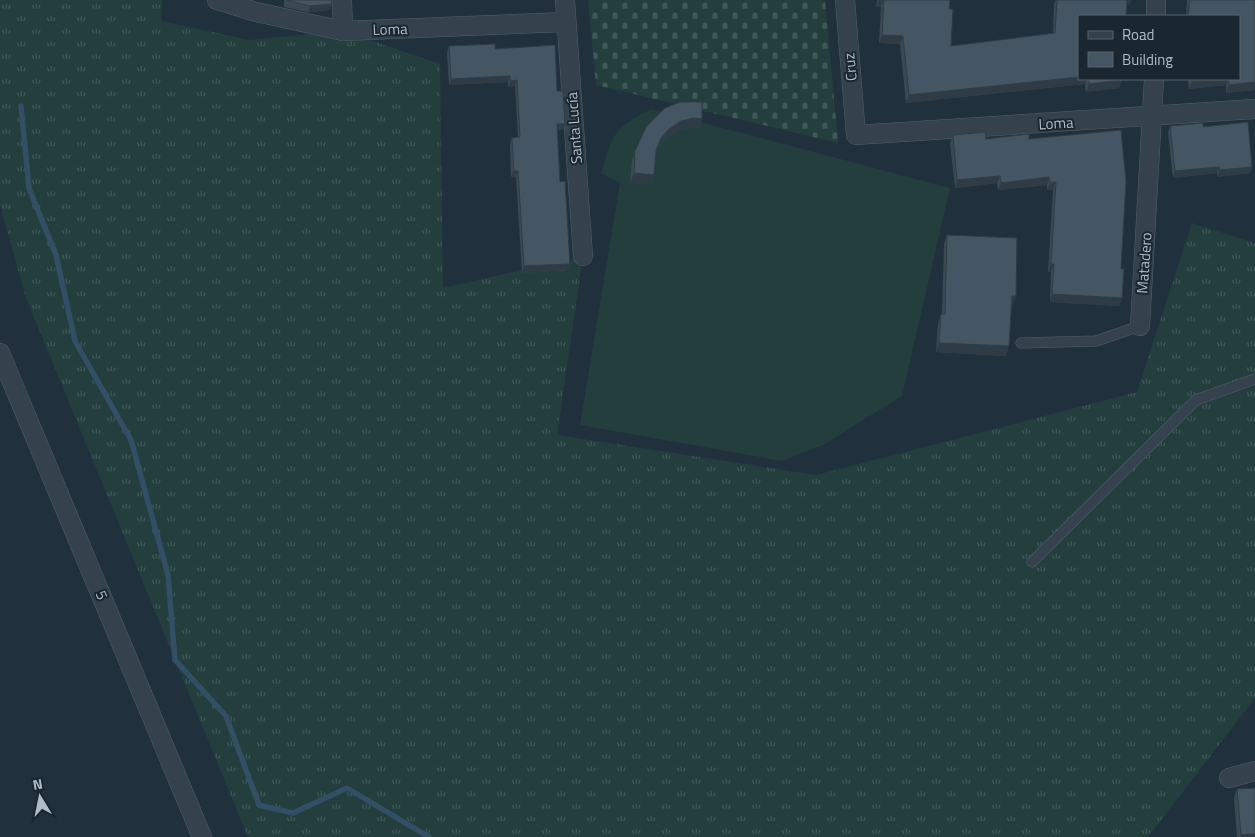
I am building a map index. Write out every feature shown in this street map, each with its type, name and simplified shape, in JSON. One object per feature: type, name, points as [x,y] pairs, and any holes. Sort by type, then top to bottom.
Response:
[{"type":"street","name":"Loma","points":[[217,0],[256,12],[343,31],[566,22]]},
{"type":"street","points":[[342,0],[343,31]]},
{"type":"street","name":"Santa Lucía","points":[[564,0],[583,256]]},
{"type":"street","name":"Cruz","points":[[845,0],[856,135]]},
{"type":"street","points":[[1156,0],[1156,15]]},
{"type":"street","name":"Matadero","points":[[1140,326],[1154,80]]},
{"type":"street","name":"Loma","points":[[856,135],[1255,109]]},
{"type":"street","name":"5","points":[[0,353],[202,837]]},
{"type":"street","points":[[1229,778],[1255,771]]},
{"type":"lane","name":"Matadero","points":[[1021,343],[1096,341],[1140,326]]},
{"type":"lane","points":[[1032,562],[1196,400],[1255,379]]},
{"type":"green space","points":[[0,0],[162,0],[161,21],[250,40],[343,31],[440,64],[443,288],[583,256],[557,435],[816,475],[1137,392],[1192,223],[1255,243],[1255,698],[1148,837],[248,837],[26,298],[0,205]]},
{"type":"green space","points":[[588,0],[825,0],[838,143],[596,85]]},
{"type":"green space","points":[[651,109],[950,188],[902,396],[823,445],[782,461],[580,425],[620,182],[601,174],[616,134],[628,122]]},
{"type":"building","points":[[286,0],[332,0],[332,4],[310,6]]},
{"type":"building","points":[[884,0],[950,0],[949,9],[953,9],[951,46],[1055,33],[1057,0],[1127,0],[1126,15],[1078,15],[1078,77],[909,95],[903,36],[882,35]]},
{"type":"building","points":[[1190,0],[1255,0],[1255,82],[1229,85],[1229,80],[1240,80],[1240,15],[1188,15]]},
{"type":"building","points":[[495,44],[495,49],[555,45],[557,91],[563,91],[565,124],[557,124],[560,182],[565,181],[570,264],[524,266],[518,171],[514,171],[512,138],[520,137],[517,80],[511,81],[510,76],[451,79],[449,46]]},
{"type":"building","points":[[1089,80],[1122,80],[1089,84]]},
{"type":"building","points":[[680,102],[702,102],[702,119],[694,118],[681,121],[669,129],[661,138],[656,151],[654,175],[634,173],[635,151],[646,127],[665,108]]},
{"type":"building","points":[[1248,122],[1252,167],[1220,170],[1219,167],[1175,171],[1170,126],[1203,123],[1203,127]]},
{"type":"building","points":[[1121,130],[1126,181],[1121,269],[1124,269],[1122,298],[1052,294],[1054,264],[1051,264],[1056,182],[1050,183],[1049,177],[1001,183],[1000,176],[957,180],[953,135],[985,132],[986,139],[1029,134],[1029,139]]},
{"type":"building","points":[[947,235],[1017,238],[1016,296],[1012,296],[1009,346],[939,343],[941,314],[945,314]]},
{"type":"building","points":[[1255,788],[1255,834],[1241,835],[1237,789]]},
{"type":"waterway","points":[[21,106],[29,188],[56,255],[75,341],[131,440],[168,575],[175,660],[226,716],[259,805],[293,813],[347,788],[429,837]]}]
